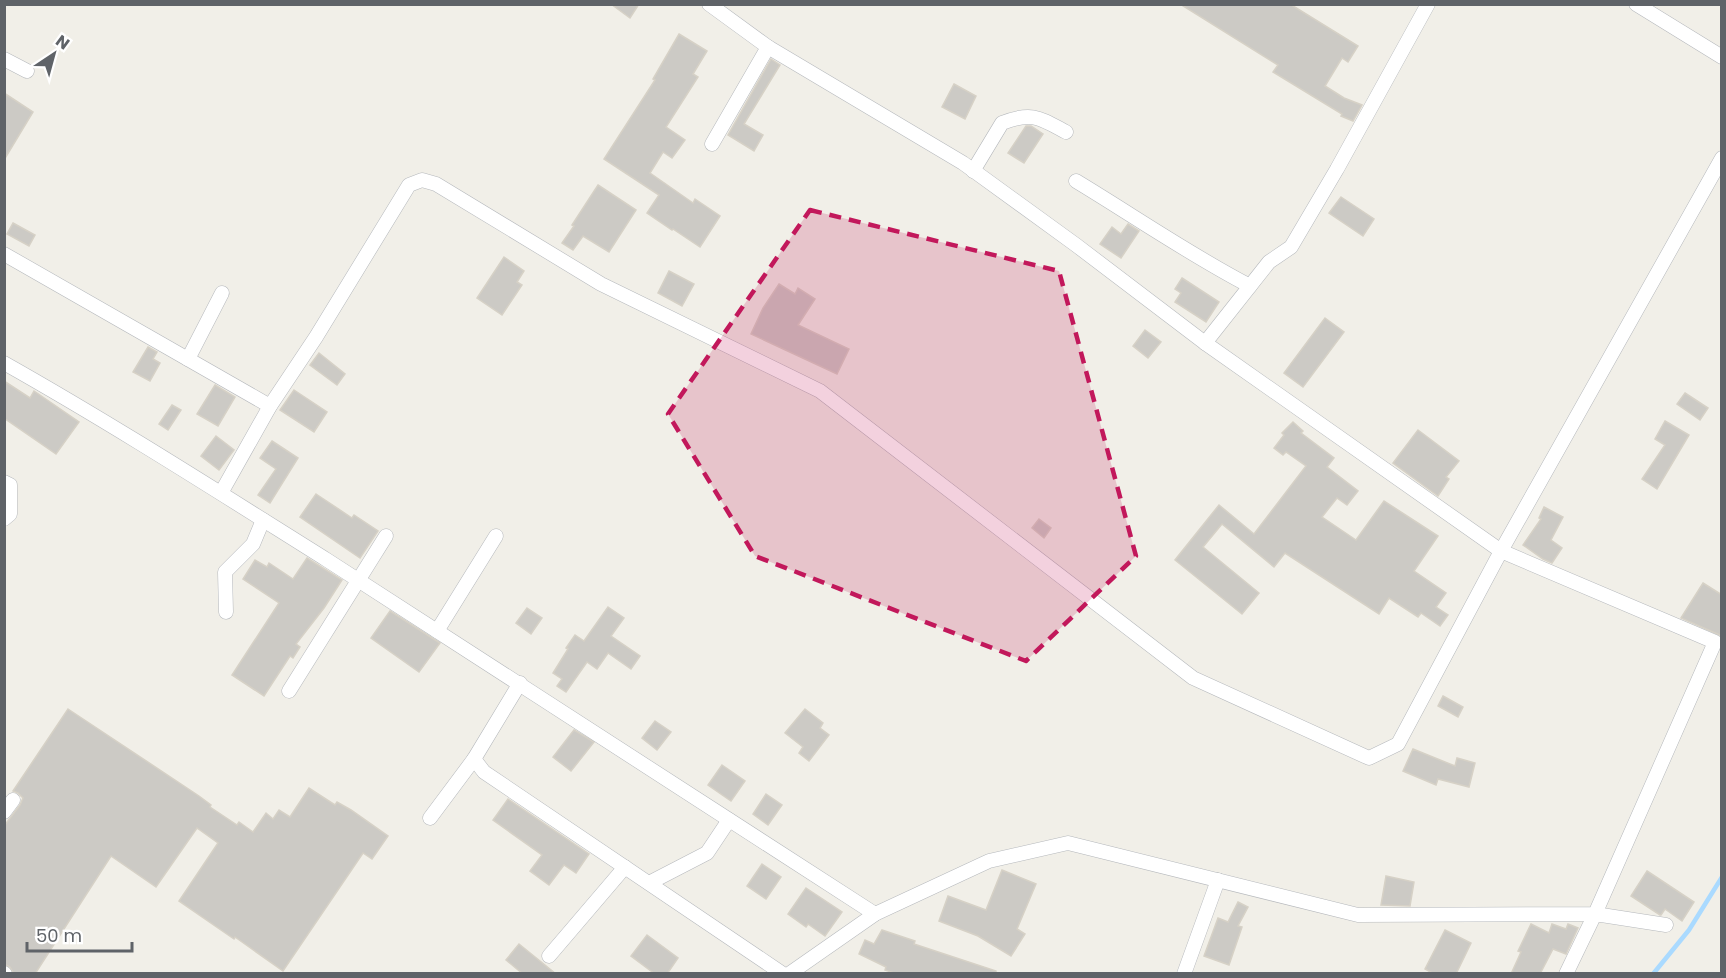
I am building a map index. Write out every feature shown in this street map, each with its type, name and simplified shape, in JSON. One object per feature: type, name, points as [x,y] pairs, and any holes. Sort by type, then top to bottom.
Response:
[{"type":"street","points":[[709,4],[768,47],[973,171],[1076,245],[1205,343],[1501,551],[1715,642],[1596,914],[1566,974]]},
{"type":"street","points":[[1205,343],[1269,262],[1291,247],[1428,4]]},
{"type":"street","points":[[1636,4],[1722,57]]},
{"type":"street","points":[[712,144],[768,47]]},
{"type":"street","points":[[4,59],[27,71]]},
{"type":"street","points":[[973,171],[1002,123],[1025,117],[1040,118],[1066,132]]},
{"type":"street","points":[[221,493],[270,406],[316,337],[409,185],[422,180],[436,184],[601,284],[820,391],[1193,678],[1369,758],[1398,744],[1501,551],[1722,158]]},
{"type":"street","points":[[1076,181],[1139,219],[1206,264],[1250,286]]},
{"type":"street","points":[[4,254],[270,406]]},
{"type":"street","points":[[188,359],[222,293]]},
{"type":"street","points":[[4,363],[50,388],[221,493],[520,682],[875,914]]},
{"type":"street","points":[[4,482],[10,485],[10,514],[4,519]]},
{"type":"street","points":[[226,612],[225,572],[253,544],[263,520]]},
{"type":"street","points":[[289,691],[386,536]]},
{"type":"street","points":[[438,631],[496,536]]},
{"type":"street","points":[[430,818],[474,759],[520,682]]},
{"type":"street","points":[[474,759],[484,772],[783,974]]},
{"type":"street","points":[[4,813],[14,800]]},
{"type":"street","points":[[649,883],[707,853],[729,820]]},
{"type":"street","points":[[789,974],[875,914],[988,861],[1068,843],[1358,915],[1596,914],[1666,925]]},
{"type":"street","points":[[549,956],[625,867]]},
{"type":"street","points":[[1184,974],[1218,880]]},
{"type":"highlighted area","points":[[810,210],[1059,271],[1136,556],[1026,661],[755,556],[668,414]]},
{"type":"building","points":[[611,4],[639,4],[630,18]]},
{"type":"building","points":[[1180,4],[1290,4],[1358,46],[1348,62],[1342,58],[1325,86],[1344,98],[1362,105],[1353,121],[1341,116],[1342,114],[1273,72],[1278,65]]},
{"type":"building","points":[[679,34],[707,51],[693,74],[698,77],[666,127],[685,140],[672,158],[663,152],[650,173],[693,203],[695,199],[720,216],[700,247],[647,213],[659,195],[604,159],[655,80],[653,79]]},
{"type":"building","points":[[771,59],[780,65],[744,124],[763,135],[754,151],[728,135]]},
{"type":"building","points":[[954,84],[976,96],[965,119],[942,107]]},
{"type":"building","points":[[4,93],[33,112],[4,160]]},
{"type":"building","points":[[1026,126],[1031,126],[1043,134],[1024,163],[1008,153]]},
{"type":"building","points":[[598,185],[636,210],[609,252],[583,236],[573,250],[562,243]]},
{"type":"building","points":[[1341,197],[1374,219],[1363,236],[1329,213]]},
{"type":"building","points":[[13,223],[35,235],[29,246],[7,234]]},
{"type":"building","points":[[1128,224],[1139,231],[1121,258],[1100,244],[1112,227],[1121,234]]},
{"type":"building","points":[[504,257],[524,271],[517,282],[522,285],[502,315],[477,298]]},
{"type":"building","points":[[669,271],[694,284],[682,306],[658,293]]},
{"type":"building","points":[[1182,278],[1219,302],[1206,322],[1175,302],[1181,293],[1175,289]]},
{"type":"building","points":[[779,284],[795,294],[798,288],[815,299],[798,325],[849,349],[837,374],[751,334],[763,308]]},
{"type":"building","points":[[1325,318],[1344,332],[1303,387],[1284,373]]},
{"type":"building","points":[[1145,330],[1161,342],[1148,358],[1133,346]]},
{"type":"building","points":[[148,347],[157,352],[153,359],[160,363],[150,381],[133,372]]},
{"type":"building","points":[[319,353],[345,374],[337,385],[310,365]]},
{"type":"building","points":[[4,381],[30,398],[34,391],[79,422],[56,454],[4,418]]},
{"type":"building","points":[[215,385],[235,397],[218,426],[197,414]]},
{"type":"building","points":[[294,390],[327,412],[314,432],[280,410]]},
{"type":"building","points":[[1685,393],[1708,408],[1700,420],[1677,404]]},
{"type":"building","points":[[172,405],[181,410],[168,430],[159,424]]},
{"type":"building","points":[[1665,421],[1689,435],[1657,489],[1642,479],[1665,445],[1655,439]]},
{"type":"building","points":[[1293,422],[1303,431],[1301,433],[1334,458],[1327,467],[1358,491],[1347,505],[1337,498],[1322,517],[1356,540],[1384,501],[1438,536],[1414,571],[1446,593],[1436,607],[1448,615],[1440,626],[1421,613],[1418,617],[1389,598],[1379,614],[1285,553],[1274,567],[1222,524],[1203,547],[1259,593],[1242,614],[1175,560],[1219,505],[1254,534],[1306,466],[1286,452],[1283,455],[1274,448],[1284,435],[1282,433]]},
{"type":"building","points":[[1418,430],[1459,461],[1446,477],[1449,479],[1438,496],[1393,463]]},
{"type":"building","points":[[216,436],[234,450],[219,470],[201,456]]},
{"type":"building","points":[[272,441],[298,458],[270,503],[258,495],[276,469],[260,458]]},
{"type":"building","points":[[316,494],[352,518],[354,515],[378,531],[360,558],[300,517]]},
{"type":"building","points":[[1544,507],[1563,517],[1551,540],[1562,548],[1552,563],[1523,545],[1541,519],[1539,518]]},
{"type":"building","points":[[1039,519],[1051,528],[1044,538],[1032,528]]},
{"type":"building","points":[[307,558],[342,580],[296,644],[300,647],[293,658],[290,656],[264,696],[232,675],[279,603],[243,579],[255,560],[267,567],[269,563],[293,579]]},
{"type":"building","points":[[1703,583],[1722,595],[1722,636],[1681,618]]},
{"type":"building","points":[[608,607],[624,618],[611,636],[640,656],[631,669],[608,653],[597,669],[587,662],[566,692],[557,686],[562,679],[553,673],[575,635],[584,641]]},
{"type":"building","points":[[527,608],[542,618],[531,634],[516,623]]},
{"type":"building","points":[[390,611],[440,643],[419,672],[371,638]]},
{"type":"building","points":[[1443,696],[1463,707],[1458,717],[1438,706]]},
{"type":"building","points":[[68,709],[199,796],[211,805],[210,807],[237,825],[239,822],[253,832],[266,813],[273,819],[279,810],[290,817],[309,788],[335,805],[337,802],[351,810],[388,836],[372,859],[363,853],[283,971],[179,901],[218,843],[197,828],[156,887],[111,856],[35,974],[14,974],[10,967],[4,964],[4,826],[23,798],[13,791]]},
{"type":"building","points":[[805,709],[823,723],[820,728],[829,735],[809,761],[799,753],[803,747],[785,733]]},
{"type":"building","points":[[655,721],[671,732],[657,750],[642,738]]},
{"type":"building","points":[[574,730],[594,742],[571,771],[553,757]]},
{"type":"building","points":[[1413,749],[1455,766],[1457,758],[1475,763],[1469,787],[1438,779],[1436,785],[1403,771]]},
{"type":"building","points":[[722,765],[745,781],[731,801],[708,785]]},
{"type":"building","points":[[766,794],[782,805],[768,825],[753,814]]},
{"type":"building","points":[[508,799],[589,854],[576,873],[564,865],[549,885],[530,871],[542,855],[493,820]]},
{"type":"building","points":[[762,864],[781,877],[766,899],[747,886]]},
{"type":"building","points":[[1002,870],[1036,884],[1017,929],[1025,934],[1011,956],[978,936],[939,921],[948,896],[986,910]]},
{"type":"building","points":[[1647,871],[1694,902],[1682,921],[1665,909],[1660,915],[1631,896]]},
{"type":"building","points":[[1386,876],[1414,882],[1410,906],[1381,905]]},
{"type":"building","points":[[806,888],[842,912],[825,936],[808,924],[806,927],[788,914]]},
{"type":"building","points":[[1238,902],[1248,907],[1238,926],[1242,927],[1229,965],[1204,956],[1218,918],[1228,922]]},
{"type":"building","points":[[1531,924],[1549,933],[1552,924],[1566,929],[1568,924],[1578,928],[1566,954],[1553,949],[1540,974],[1511,974],[1521,952],[1518,951]]},
{"type":"building","points":[[882,930],[915,941],[914,944],[996,971],[996,974],[897,974],[885,970],[886,967],[859,954],[865,940],[874,944]]},
{"type":"building","points":[[1445,930],[1471,943],[1456,974],[1434,974],[1425,969]]},
{"type":"building","points":[[647,935],[678,958],[667,974],[655,974],[631,956]]},
{"type":"building","points":[[519,944],[556,974],[523,974],[506,960]]},
{"type":"waterway","points":[[1653,974],[1689,930],[1722,877]]}]
